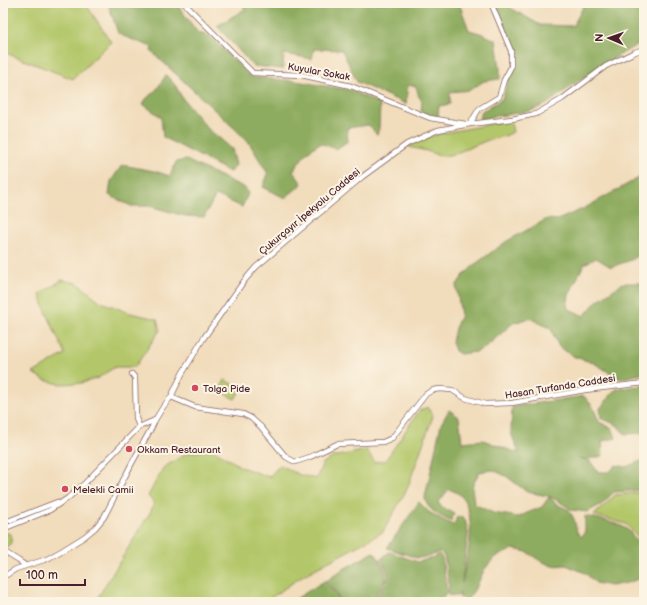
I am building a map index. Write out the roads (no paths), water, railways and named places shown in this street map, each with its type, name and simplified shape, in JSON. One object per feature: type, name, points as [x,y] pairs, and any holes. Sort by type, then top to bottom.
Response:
[{"type":"street","name":"Kuyular Sokak","points":[[184,3],[253,72],[301,75],[351,86],[430,118],[470,124]]},
{"type":"street","points":[[470,124],[479,109],[499,97],[504,80],[511,67],[511,51],[491,3]]},
{"type":"street","name":"Çukurçayır İpekyolu Caddesi","points":[[3,577],[16,569],[46,559],[58,553],[96,528],[104,517],[155,420],[163,406],[171,397],[182,374],[203,339],[244,281],[256,267],[362,177],[407,144],[438,130],[536,114],[562,99],[606,66],[644,49]]},
{"type":"street","points":[[132,374],[134,378],[136,418],[139,428]]},
{"type":"street","name":"Hasan Turfanda Caddesi","points":[[171,397],[195,407],[243,414],[251,418],[261,427],[286,457],[295,462],[310,457],[337,444],[383,442],[392,438],[426,394],[433,390],[452,390],[465,398],[486,404],[505,404],[585,390],[644,383]]},
{"type":"street","points":[[3,529],[50,510],[68,498],[84,484],[139,428],[155,420]]},
{"type":"street","points":[[3,523],[68,498]]},
{"type":"street","points":[[3,551],[26,565]]},
{"type":"place","name":"Tolga Pide","points":[[195,388]]},
{"type":"place","name":"Okkam Restaurant","points":[[129,449]]},
{"type":"place","name":"Melekli Camii","points":[[65,489]]}]
